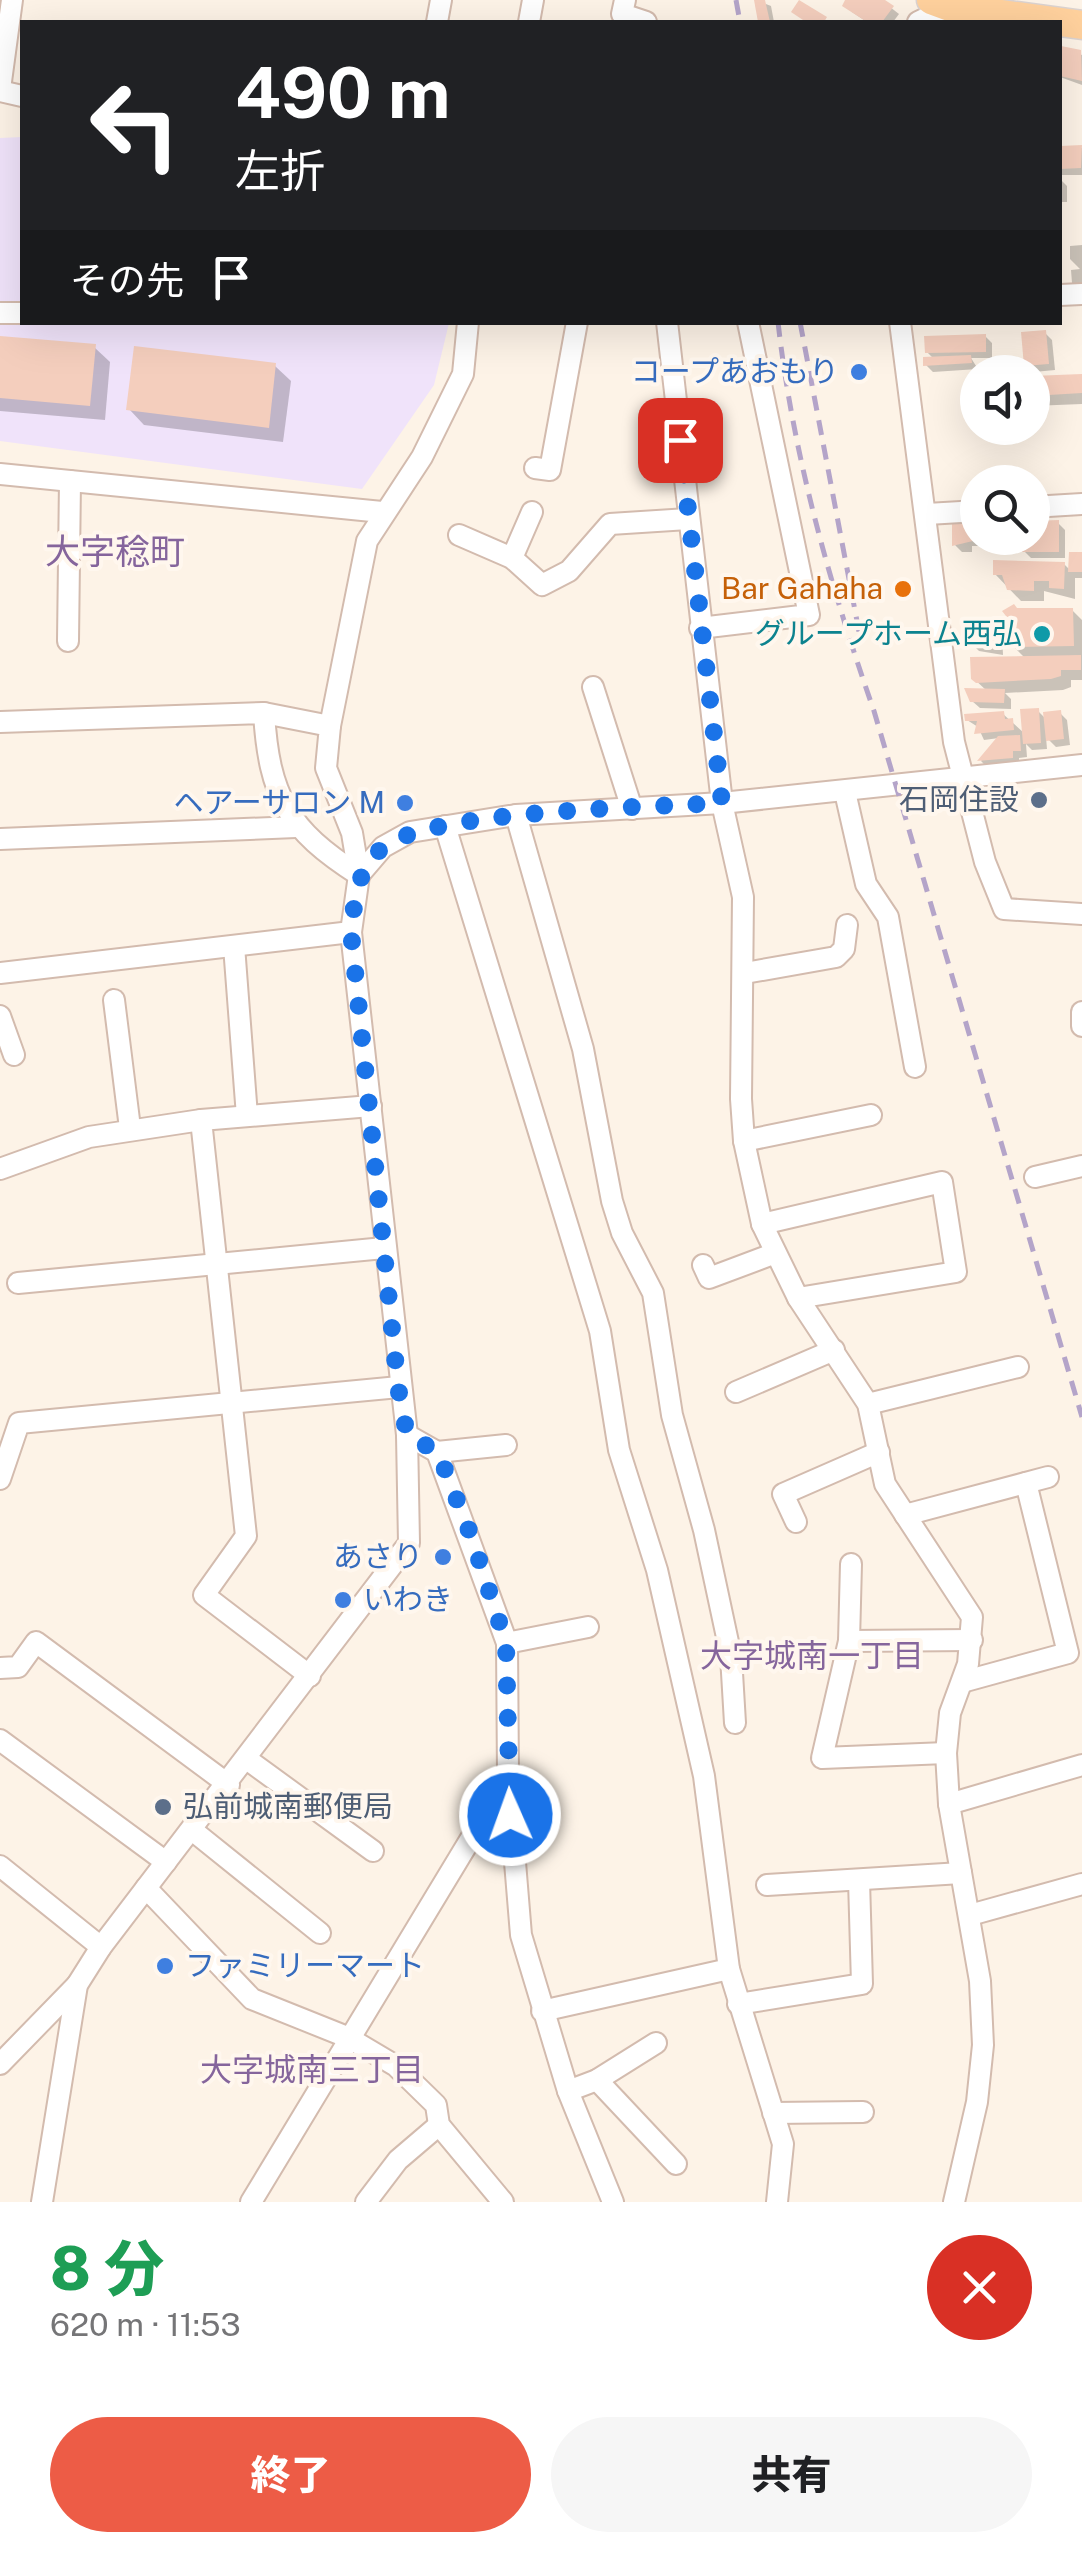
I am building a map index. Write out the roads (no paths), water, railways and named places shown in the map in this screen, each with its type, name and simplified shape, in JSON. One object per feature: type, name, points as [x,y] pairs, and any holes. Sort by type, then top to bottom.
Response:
[{"type":"main road","points":[[947,2],[1053,20]]},
{"type":"street","points":[[0,90],[12,0]]},
{"type":"street","points":[[626,0],[622,14],[640,20]]},
{"type":"street","points":[[921,20],[947,2]]},
{"type":"street","points":[[0,2064],[77,1986],[101,1947],[229,1785],[410,1543],[407,1435],[398,1387],[372,1106],[351,932],[358,876],[352,834],[326,768],[330,726],[367,541],[382,512],[422,457],[463,374],[468,325]]},
{"type":"street","points":[[535,468],[550,470],[576,325]]},
{"type":"street","points":[[667,325],[722,803],[743,898],[744,1140],[762,1224],[773,1254],[798,1298],[868,1404],[885,1484],[958,1590],[972,1618],[972,1640],[950,1713],[946,1752],[949,1804],[970,1915],[983,2045],[976,2102],[954,2202]]},
{"type":"street","points":[[700,628],[809,616],[749,325]]},
{"type":"street","points":[[900,325],[962,778],[985,862],[1004,909],[1082,914]]},
{"type":"street","points":[[0,474],[382,512]]},
{"type":"street","points":[[68,641],[70,481]]},
{"type":"street","points":[[1050,506],[1082,504]]},
{"type":"street","points":[[927,514],[960,511]]},
{"type":"street","points":[[512,558],[532,512]]},
{"type":"street","points":[[459,535],[512,558],[542,585],[569,571],[610,524],[688,519]]},
{"type":"street","points":[[593,688],[632,809]]},
{"type":"street","points":[[0,722],[264,712],[330,726]]},
{"type":"street","points":[[264,712],[267,764],[296,827],[315,847],[358,876]]},
{"type":"street","points":[[358,876],[383,847],[410,832],[445,826],[516,816],[846,792],[1082,765]]},
{"type":"street","points":[[846,792],[866,884],[888,917],[915,1067]]},
{"type":"street","points":[[516,816],[583,1049],[612,1201],[622,1233],[652,1293],[672,1415],[704,1530],[730,1656],[735,1723]]},
{"type":"street","points":[[445,826],[600,1331],[619,1450],[657,1570],[704,1776],[729,1969],[783,2144],[777,2202]]},
{"type":"street","points":[[0,839],[296,827]]},
{"type":"street","points":[[746,973],[836,958],[844,949],[846,925]]},
{"type":"street","points":[[0,972],[351,932]]},
{"type":"street","points":[[234,946],[247,1116]]},
{"type":"street","points":[[114,1000],[130,1128]]},
{"type":"street","points":[[1082,1012],[1082,1026]]},
{"type":"street","points":[[0,1016],[14,1055]]},
{"type":"street","points":[[0,1169],[90,1137],[130,1128],[372,1106]]},
{"type":"street","points":[[744,1140],[871,1115]]},
{"type":"street","points":[[201,1120],[246,1536],[204,1595],[310,1676]]},
{"type":"street","points":[[1035,1177],[1082,1166]]},
{"type":"street","points":[[762,1224],[942,1182],[956,1272],[798,1298]]},
{"type":"street","points":[[18,1283],[384,1248]]},
{"type":"street","points":[[703,1264],[709,1278],[773,1254]]},
{"type":"street","points":[[736,1392],[834,1350]]},
{"type":"street","points":[[868,1404],[1018,1367]]},
{"type":"street","points":[[0,1479],[19,1422],[230,1406],[398,1387]]},
{"type":"street","points":[[407,1435],[438,1452],[506,1444]]},
{"type":"street","points":[[438,1452],[483,1568],[506,1643],[514,1892],[542,2012],[612,2202]]},
{"type":"street","points":[[796,1522],[783,1494],[879,1452]]},
{"type":"street","points":[[904,1515],[1048,1477]]},
{"type":"street","points":[[962,1682],[1068,1653],[1026,1483]]},
{"type":"street","points":[[851,1564],[849,1641],[822,1758],[946,1752]]},
{"type":"street","points":[[506,1643],[588,1627]]},
{"type":"street","points":[[849,1641],[972,1640]]},
{"type":"street","points":[[0,1668],[18,1666],[36,1642],[229,1785]]},
{"type":"street","points":[[0,1740],[166,1862]]},
{"type":"street","points":[[248,1760],[373,1852]]},
{"type":"street","points":[[949,1804],[1082,1765]]},
{"type":"street","points":[[251,2202],[347,2037],[508,1777]]},
{"type":"street","points":[[192,1830],[320,1933]]},
{"type":"street","points":[[0,1866],[101,1947]]},
{"type":"street","points":[[767,1885],[961,1874]]},
{"type":"street","points":[[738,2004],[862,1984],[859,1880]]},
{"type":"street","points":[[970,1915],[1082,1884]]},
{"type":"street","points":[[146,1888],[252,1999],[347,2037],[396,2066],[436,2106],[440,2125],[503,2202]]},
{"type":"street","points":[[542,2012],[729,1969]]},
{"type":"street","points":[[42,2202],[77,1986]]},
{"type":"street","points":[[568,2090],[597,2080],[656,2043]]},
{"type":"street","points":[[597,2080],[676,2164]]},
{"type":"street","points":[[773,2114],[863,2112]]},
{"type":"street","points":[[366,2202],[398,2160],[440,2125]]},
{"type":"railway","points":[[736,0],[740,20]]},
{"type":"railway","points":[[778,325],[793,422],[828,568],[874,711],[1082,1417]]},
{"type":"railway","points":[[801,325],[861,642]]},
{"type":"place","name":"コープあおもり","points":[[859,372]]},
{"type":"place","name":"Bar Gahaha","points":[[903,589]]},
{"type":"place","name":"グループホーム西弘","points":[[1042,634]]},
{"type":"place","name":"石岡住設","points":[[1039,800]]},
{"type":"place","name":"ヘアーサロン M","points":[[405,803]]},
{"type":"place","name":"あさり","points":[[443,1557]]},
{"type":"place","name":"いわき","points":[[343,1600]]},
{"type":"place","name":"弘前城南郵便局","points":[[163,1807]]},
{"type":"place","name":"ファミリーマート","points":[[165,1966]]},
{"type":"district","name":"大字稔町","points":[[115,552]]},
{"type":"district","name":"大字城南一丁目","points":[[812,1656]]},
{"type":"district","name":"大字城南三丁目","points":[[312,2070]]}]
